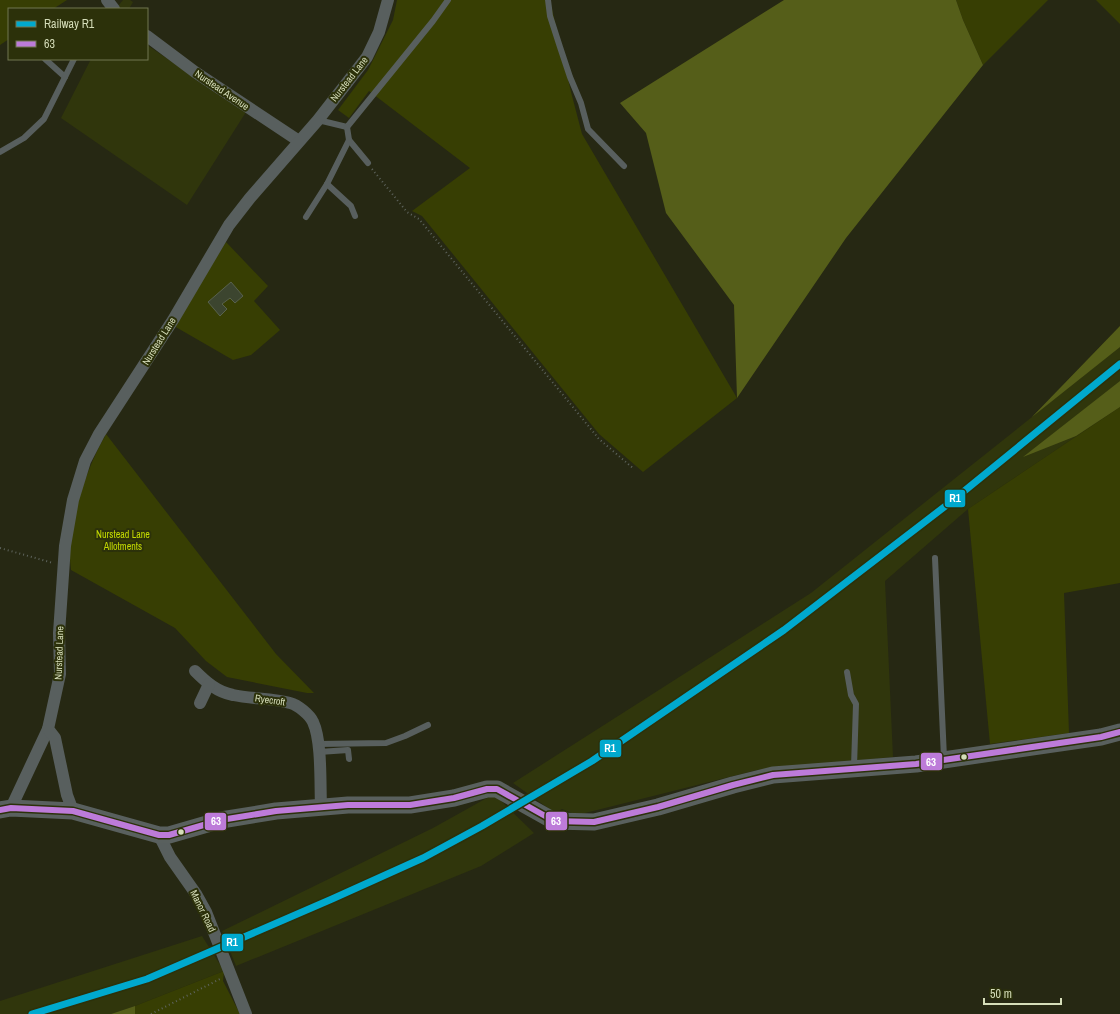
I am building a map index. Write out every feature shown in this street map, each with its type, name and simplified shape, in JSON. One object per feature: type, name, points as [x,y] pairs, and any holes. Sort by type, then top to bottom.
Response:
[{"type":"main road","points":[[6,809],[73,811],[159,835],[170,835],[221,820],[276,811],[321,806],[410,804],[454,798],[487,789],[497,789],[554,821],[594,822],[658,807],[773,775],[916,764],[1101,737],[1120,732]]},
{"type":"street","name":"Nurstead Lane","points":[[6,809],[48,729],[60,674],[59,633],[63,566],[73,500],[84,461],[99,434],[173,320],[229,225],[250,198],[318,120],[367,57],[379,32],[388,0]]},
{"type":"street","name":"Nurstead Avenue","points":[[148,37],[195,72],[299,141]]},
{"type":"street","name":"Ryecroft","points":[[195,671],[218,690],[232,695],[291,703],[303,710],[313,721],[318,748],[321,806]]},
{"type":"street","points":[[200,703],[209,684]]},
{"type":"street","points":[[48,729],[56,738],[67,795],[73,811]]},
{"type":"street","name":"Manor Road","points":[[159,835],[170,857],[196,894],[206,912],[246,1014]]},
{"type":"lane","points":[[368,164],[349,140],[347,127],[433,21],[448,0]]},
{"type":"lane","points":[[548,0],[550,16],[570,77],[581,103],[588,129],[624,166]]},
{"type":"lane","points":[[46,60],[65,77]]},
{"type":"lane","points":[[0,152],[24,138],[44,119],[74,60]]},
{"type":"lane","points":[[318,120],[347,127]]},
{"type":"lane","points":[[306,216],[327,184],[349,140]]},
{"type":"lane","points":[[327,184],[352,206],[355,216]]},
{"type":"lane","points":[[935,558],[944,760]]},
{"type":"lane","points":[[847,672],[851,696],[856,704],[854,768]]},
{"type":"lane","points":[[318,748],[386,743],[428,725]]},
{"type":"lane","points":[[318,748],[348,750],[349,760]]},
{"type":"path","points":[[368,164],[407,212],[420,219],[599,439],[634,469]]},
{"type":"path","points":[[0,548],[63,566]]},
{"type":"path","points":[[151,1014],[230,974]]},
{"type":"shaded area","points":[[123,0],[130,0],[133,2],[130,8],[120,8],[118,6]]},
{"type":"shaded area","points":[[784,0],[956,0],[963,20],[983,65],[846,238],[737,398],[734,305],[666,213],[646,133],[620,103]]},
{"type":"shaded area","points":[[148,46],[246,112],[187,205],[61,118],[90,60],[148,60]]},
{"type":"shaded area","points":[[1120,326],[1120,407],[968,509],[885,581],[893,757],[757,770],[577,815],[562,809],[555,813],[513,783],[811,593],[1032,417]]},
{"type":"shaded area","points":[[1120,326],[1120,347],[1032,417]]},
{"type":"shaded area","points":[[1120,381],[1120,407],[1076,436],[1023,457]]},
{"type":"shaded area","points":[[494,794],[534,833],[481,866],[236,966],[222,931],[433,828]]},
{"type":"shaded area","points":[[202,936],[224,971],[111,1014],[0,1014],[0,1001]]},
{"type":"shaded area","points":[[135,1006],[135,1014],[111,1014]]},
{"type":"green space","points":[[0,0],[67,0],[55,8],[8,8],[8,40],[0,45]]},
{"type":"green space","points":[[397,0],[550,0],[582,134],[737,398],[643,472],[599,434],[422,216],[412,211],[470,168],[369,91],[349,118],[338,110],[368,70],[393,20]]},
{"type":"green space","points":[[956,0],[1048,0],[983,65],[963,20]]},
{"type":"green space","points":[[1096,0],[1120,0],[1120,24]]},
{"type":"green space","points":[[226,242],[268,286],[254,301],[280,330],[251,355],[233,360],[174,326]],"holes":[[[231,283],[243,296],[235,303],[230,298],[222,304],[227,309],[220,315],[208,302]]]},
{"type":"green space","points":[[1120,407],[1120,583],[1064,593],[1069,733],[990,744],[968,509]]},
{"type":"green space","name":"Nurstead Lane Allotments","points":[[106,434],[276,654],[314,693],[307,693],[227,677],[206,661],[175,628],[71,570],[70,539],[76,511],[88,472]]},
{"type":"green space","points":[[224,971],[223,981],[240,1014],[135,1014],[135,1006]]},
{"type":"building","points":[[231,282],[243,296],[235,303],[230,298],[222,304],[227,309],[220,316],[208,302]]},
{"type":"rail line","name":"R1","points":[[32,1014],[147,979],[423,858],[482,826],[592,761],[784,630],[952,501],[1120,364]]},
{"type":"transit line","name":"63","points":[[0,810],[11,808],[73,811],[159,835],[169,835],[221,820],[276,811],[348,805],[410,805],[454,798],[487,789],[497,789],[554,821],[594,822],[658,807],[773,775],[916,764],[1101,737],[1120,732]]}]
